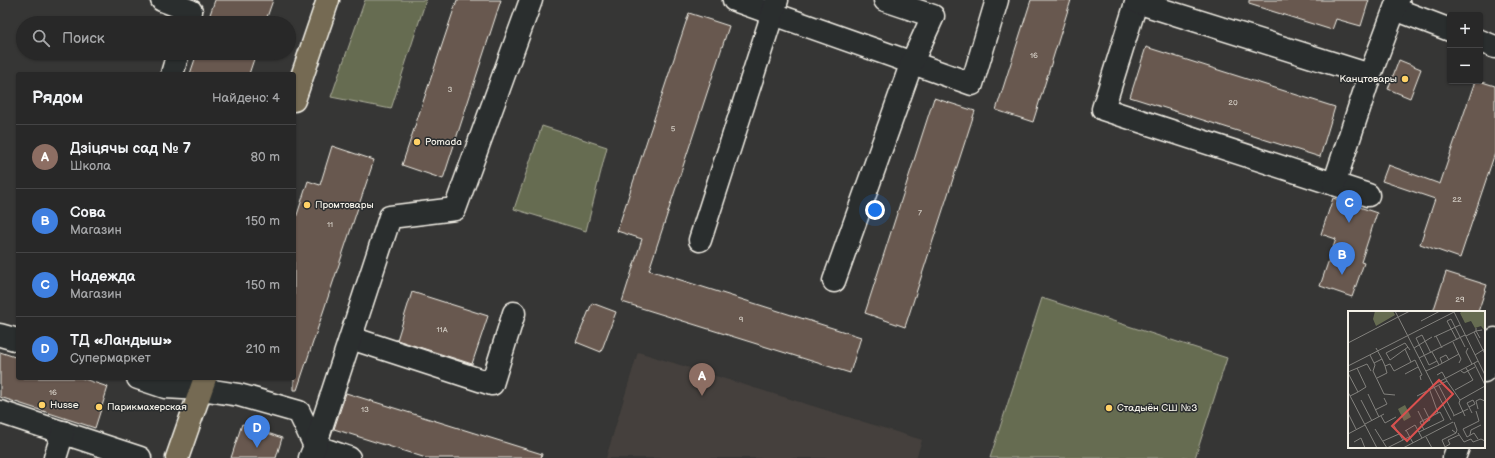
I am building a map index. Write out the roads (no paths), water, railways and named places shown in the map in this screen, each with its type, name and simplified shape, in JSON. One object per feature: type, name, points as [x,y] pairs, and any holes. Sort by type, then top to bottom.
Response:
[{"type":"main road","points":[[296,94],[328,0]]},
{"type":"main road","points":[[177,458],[203,384]]},
{"type":"lane","points":[[162,0],[191,11]]},
{"type":"lane","points":[[313,452],[390,217],[455,209],[531,0]]},
{"type":"lane","points":[[734,0],[776,7],[912,62],[972,84],[997,0]]},
{"type":"lane","points":[[834,282],[912,62],[933,16],[885,0]]},
{"type":"lane","points":[[1368,195],[1103,109],[1137,1],[1370,75]]},
{"type":"lane","points":[[1334,184],[1370,75],[1396,5],[1447,29]]},
{"type":"lane","points":[[700,240],[776,7]]},
{"type":"lane","points":[[1483,42],[1495,46]]},
{"type":"lane","points":[[173,72],[176,60]]},
{"type":"lane","points":[[351,338],[492,384],[514,313]]},
{"type":"lane","points":[[0,335],[16,339]]},
{"type":"lane","points":[[1485,368],[1495,339]]},
{"type":"lane","points":[[144,380],[165,387],[203,384],[298,412],[313,452]]},
{"type":"lane","points":[[0,412],[140,458]]},
{"type":"lane","points":[[55,458],[62,432]]},
{"type":"lane","points":[[1454,458],[1458,448]]},
{"type":"lane","points":[[313,452],[349,458]]},
{"type":"place","name":"Канцтовары","points":[[1405,79]]},
{"type":"place","name":"Pomada","points":[[417,142]]},
{"type":"place","name":"Промтовары","points":[[307,205]]},
{"type":"place","name":"Надежда","points":[[1349,223]]},
{"type":"place","name":"Сова","points":[[1342,275]]},
{"type":"place","name":"Дзіцячы сад № 7","points":[[702,396]]},
{"type":"place","name":"Husse","points":[[42,405]]},
{"type":"place","name":"Парикмахерская","points":[[99,407]]},
{"type":"place","name":"Стадыён СШ №3","points":[[1109,408]]},
{"type":"place","name":"ТД «Ландыш»","points":[[257,448]]}]
